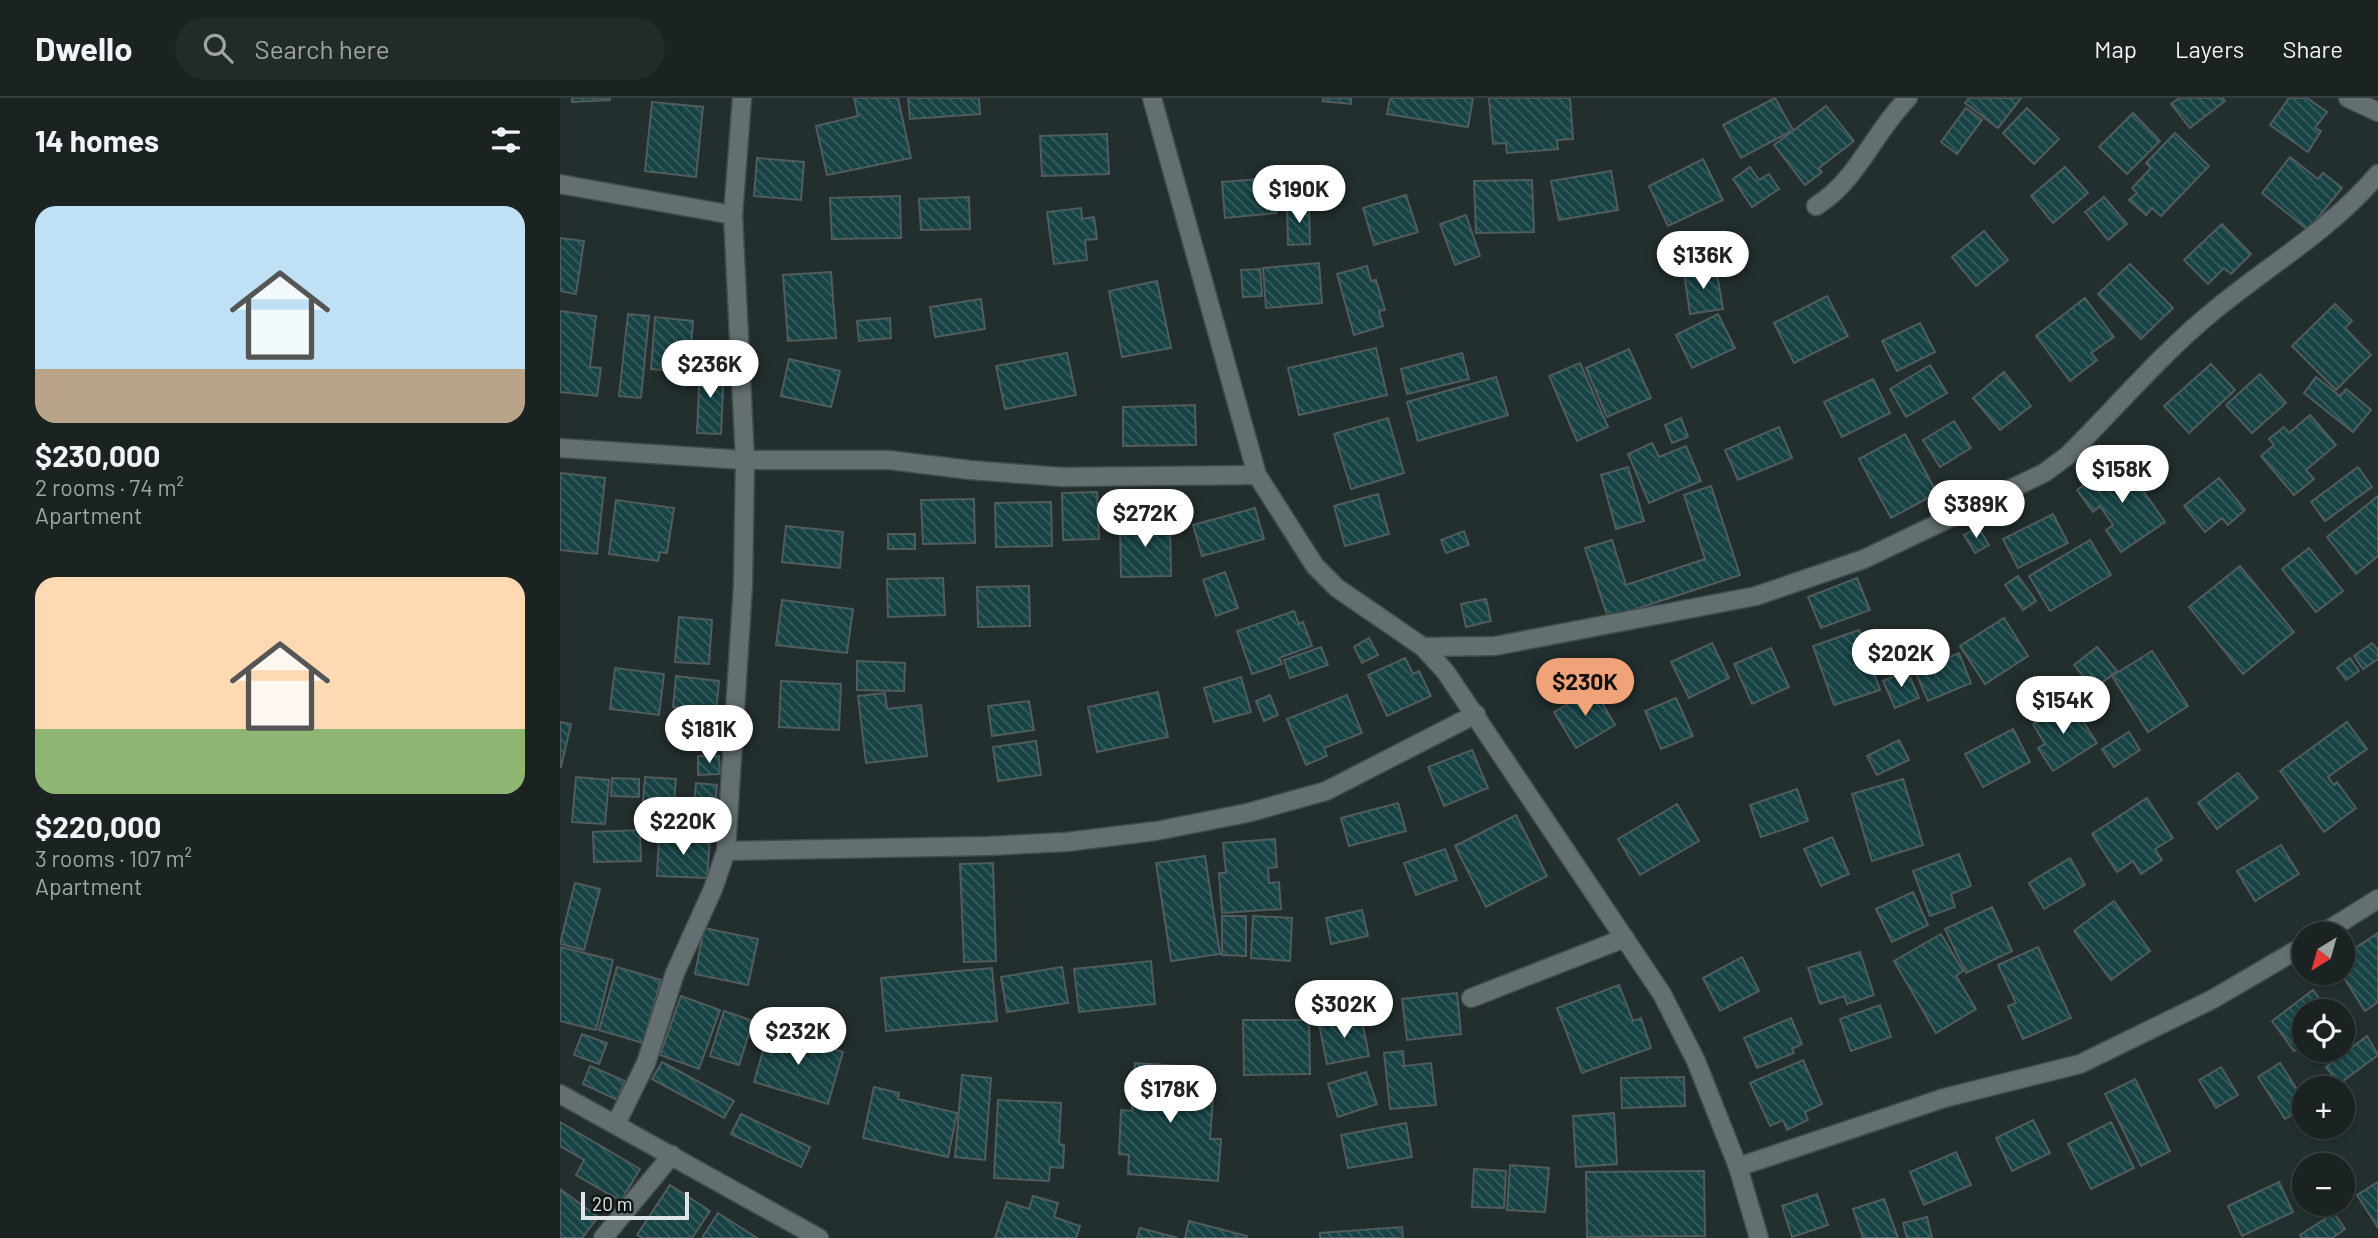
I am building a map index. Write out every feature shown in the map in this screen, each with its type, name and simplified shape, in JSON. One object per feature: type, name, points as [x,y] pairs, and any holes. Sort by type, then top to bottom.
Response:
[{"type":"street","points":[[616,1124],[646,1063],[674,973],[713,889],[726,851],[743,585],[745,460],[733,215],[742,98]]},
{"type":"street","points":[[1152,98],[1257,475],[1315,566],[1337,587],[1423,647],[1445,671],[1662,994],[1696,1061],[1738,1167],[1759,1238]]},
{"type":"street","points":[[1816,206],[1836,194],[1852,176],[1870,145],[1908,98]]},
{"type":"street","points":[[2348,98],[2378,112]]},
{"type":"street","points":[[1423,647],[1495,646],[1756,596],[1864,559],[2045,473],[2067,456],[2207,316],[2300,246],[2378,174]]},
{"type":"street","points":[[560,184],[733,215]]},
{"type":"street","points":[[560,447],[745,460],[889,460],[1062,477],[1257,475]]},
{"type":"street","points":[[726,851],[988,846],[1066,842],[1156,831],[1248,813],[1326,791],[1476,714]]},
{"type":"street","points":[[2341,922],[2378,899]]},
{"type":"street","points":[[1471,998],[1625,939]]},
{"type":"street","points":[[1738,1167],[1944,1098],[2080,1064],[2213,999],[2292,953]]},
{"type":"street","points":[[560,1094],[819,1238]]},
{"type":"street","points":[[603,1238],[672,1154]]},
{"type":"building","points":[[572,98],[610,98],[610,100],[572,102]]},
{"type":"building","points":[[854,98],[898,98],[911,158],[827,175],[816,126],[858,116]]},
{"type":"building","points":[[908,98],[979,98],[980,114],[910,119]]},
{"type":"building","points":[[1323,98],[1351,98],[1351,104],[1323,101]]},
{"type":"building","points":[[1390,98],[1473,98],[1468,127],[1387,114]]},
{"type":"building","points":[[1489,98],[1570,98],[1573,139],[1557,140],[1558,149],[1507,153],[1506,143],[1493,144]]},
{"type":"building","points":[[1775,98],[1793,130],[1741,158],[1723,125]]},
{"type":"building","points":[[1969,98],[2021,98],[1998,128],[1965,103]]},
{"type":"building","points":[[2179,98],[2222,98],[2225,101],[2190,128],[2171,104]]},
{"type":"building","points":[[2289,98],[2307,98],[2327,112],[2315,128],[2321,131],[2308,152],[2270,125]]},
{"type":"building","points":[[652,102],[703,107],[696,177],[645,171]]},
{"type":"building","points":[[1826,106],[1854,141],[1819,168],[1822,172],[1805,185],[1774,145]]},
{"type":"building","points":[[1966,108],[1982,120],[1957,154],[1941,142]]},
{"type":"building","points":[[2027,108],[2059,139],[2034,164],[2003,133]]},
{"type":"building","points":[[2133,113],[2160,141],[2127,174],[2099,147]]},
{"type":"building","points":[[2175,133],[2209,166],[2161,216],[2152,208],[2146,215],[2129,200],[2137,193],[2132,188],[2151,168],[2146,163]]},
{"type":"building","points":[[1107,134],[1109,174],[1042,176],[1040,136]]},
{"type":"building","points":[[2290,157],[2318,179],[2323,173],[2342,188],[2308,230],[2262,193]]},
{"type":"building","points":[[757,158],[804,162],[801,200],[754,196]]},
{"type":"building","points":[[1703,159],[1723,200],[1668,226],[1649,186]]},
{"type":"building","points":[[1750,167],[1759,180],[1769,174],[1779,189],[1752,207],[1733,179]]},
{"type":"building","points":[[2065,167],[2088,193],[2053,223],[2031,196]]},
{"type":"building","points":[[1611,171],[1618,210],[1559,220],[1551,181]]},
{"type":"building","points":[[1306,177],[1308,202],[1277,205],[1274,179]]},
{"type":"building","points":[[1273,178],[1276,213],[1225,218],[1222,182]]},
{"type":"building","points":[[1532,180],[1534,232],[1476,233],[1474,181]]},
{"type":"building","points":[[1406,195],[1418,232],[1374,245],[1363,208]]},
{"type":"building","points":[[900,196],[901,238],[832,239],[830,198]]},
{"type":"building","points":[[969,197],[970,229],[921,230],[919,199]]},
{"type":"building","points":[[2104,197],[2127,224],[2108,240],[2085,212]]},
{"type":"building","points":[[1309,204],[1310,244],[1288,245],[1287,205]]},
{"type":"building","points":[[1081,208],[1082,219],[1094,217],[1097,239],[1085,240],[1087,260],[1054,264],[1047,212]]},
{"type":"building","points":[[1466,215],[1480,256],[1455,265],[1440,224]]},
{"type":"building","points":[[2222,224],[2251,254],[2231,274],[2224,268],[2208,284],[2184,260]]},
{"type":"building","points":[[1984,231],[2008,260],[1976,286],[1952,257]]},
{"type":"building","points":[[560,238],[584,241],[576,294],[560,291]]},
{"type":"building","points":[[1319,263],[1322,303],[1266,308],[1263,268]]},
{"type":"building","points":[[2130,264],[2173,308],[2141,339],[2098,294]]},
{"type":"building","points":[[1367,266],[1371,281],[1376,280],[1385,310],[1379,311],[1383,326],[1354,335],[1337,274]]},
{"type":"building","points":[[1716,268],[1723,309],[1690,314],[1684,273]]},
{"type":"building","points":[[1260,269],[1262,296],[1243,297],[1241,270]]},
{"type":"building","points":[[831,272],[836,338],[788,341],[783,275]]},
{"type":"building","points":[[1157,281],[1171,348],[1122,357],[1109,291]]},
{"type":"building","points":[[1827,296],[1848,336],[1794,363],[1774,323]]},
{"type":"building","points":[[2085,298],[2114,337],[2091,353],[2097,360],[2070,381],[2036,336]]},
{"type":"building","points":[[981,299],[985,329],[935,337],[930,307]]},
{"type":"building","points":[[2335,304],[2352,321],[2345,328],[2371,355],[2336,390],[2292,346]]},
{"type":"building","points":[[560,311],[596,316],[590,367],[601,368],[597,396],[560,392]]},
{"type":"building","points":[[628,314],[649,316],[641,398],[619,396]]},
{"type":"building","points":[[1718,314],[1735,348],[1692,368],[1676,335]]},
{"type":"building","points":[[655,317],[693,321],[689,372],[651,369]]},
{"type":"building","points":[[890,318],[891,338],[859,341],[857,321]]},
{"type":"building","points":[[1920,323],[1935,352],[1897,371],[1882,341]]},
{"type":"building","points":[[1376,348],[1387,395],[1299,415],[1288,368]]},
{"type":"building","points":[[1629,349],[1651,398],[1607,417],[1586,368]]},
{"type":"building","points":[[1067,353],[1076,395],[1005,409],[996,366]]},
{"type":"building","points":[[1462,353],[1469,379],[1407,394],[1401,369]]},
{"type":"building","points":[[789,359],[840,371],[831,407],[781,396]]},
{"type":"building","points":[[1580,363],[1608,427],[1577,441],[1549,376]]},
{"type":"building","points":[[2211,364],[2235,390],[2189,433],[2164,406]]},
{"type":"building","points":[[1930,365],[1947,393],[1906,417],[1890,389]]},
{"type":"building","points":[[700,367],[724,368],[721,434],[697,433]]},
{"type":"building","points":[[2004,372],[2031,406],[2000,430],[1973,398]]},
{"type":"building","points":[[2260,374],[2286,403],[2252,433],[2226,405]]},
{"type":"building","points":[[1496,377],[1508,415],[1418,441],[1407,402]]},
{"type":"building","points":[[2316,377],[2340,396],[2346,389],[2371,410],[2353,432],[2304,393]]},
{"type":"building","points":[[1873,379],[1890,413],[1842,437],[1824,402]]},
{"type":"building","points":[[1195,405],[1196,445],[1123,446],[1123,407]]},
{"type":"building","points":[[2310,415],[2336,445],[2306,470],[2314,479],[2294,495],[2261,456],[2274,445],[2269,439],[2284,427],[2289,433]]},
{"type":"building","points":[[1388,418],[1404,473],[1351,489],[1334,434]]},
{"type":"building","points":[[1681,418],[1688,437],[1672,443],[1665,425]]},
{"type":"building","points":[[1954,421],[1971,448],[1940,467],[1923,440]]},
{"type":"building","points":[[1779,427],[1792,458],[1738,480],[1725,450]]},
{"type":"building","points":[[1905,434],[1937,493],[1891,518],[1859,459]]},
{"type":"building","points":[[1652,443],[1659,457],[1686,446],[1701,481],[1649,503],[1628,454]]},
{"type":"building","points":[[2121,459],[2165,522],[2121,552],[2106,530],[2113,525],[2100,506],[2093,512],[2077,490]]},
{"type":"building","points":[[1628,467],[1644,521],[1616,529],[1601,475]]},
{"type":"building","points":[[2358,467],[2372,487],[2325,521],[2311,502]]},
{"type":"building","points":[[560,473],[605,478],[597,554],[560,550]]},
{"type":"building","points":[[2219,478],[2245,510],[2228,525],[2222,518],[2205,532],[2184,506]]},
{"type":"building","points":[[1711,486],[1740,575],[1608,618],[1585,548],[1612,540],[1626,585],[1705,559],[1684,495]]},
{"type":"building","points":[[1097,492],[1099,539],[1063,540],[1062,493]]},
{"type":"building","points":[[1378,494],[1389,534],[1345,546],[1334,506]]},
{"type":"building","points":[[2378,496],[2378,556],[2356,574],[2327,537]]},
{"type":"building","points":[[974,499],[975,543],[923,544],[921,500]]},
{"type":"building","points":[[616,500],[674,508],[667,553],[660,552],[658,561],[609,554]]},
{"type":"building","points":[[1117,501],[1140,501],[1140,517],[1117,517]]},
{"type":"building","points":[[1051,502],[1052,546],[996,547],[995,503]]},
{"type":"building","points":[[1255,508],[1264,539],[1202,556],[1193,525]]},
{"type":"building","points":[[2053,514],[2068,543],[2018,568],[2003,539]]},
{"type":"building","points":[[1120,521],[1170,521],[1171,576],[1121,577]]},
{"type":"building","points":[[786,526],[843,532],[840,568],[782,562]]},
{"type":"building","points":[[1978,527],[1989,545],[1975,553],[1964,535]]},
{"type":"building","points":[[1464,531],[1469,545],[1446,553],[1441,540]]},
{"type":"building","points":[[888,534],[915,534],[915,549],[888,549]]},
{"type":"building","points":[[2090,540],[2111,575],[2050,611],[2029,576]]},
{"type":"building","points":[[2309,548],[2343,591],[2316,612],[2282,569]]},
{"type":"building","points":[[2240,566],[2294,632],[2243,674],[2189,607]]},
{"type":"building","points":[[1225,572],[1238,608],[1216,616],[1203,580]]},
{"type":"building","points":[[2018,576],[2036,601],[2023,610],[2005,585]]},
{"type":"building","points":[[943,578],[945,615],[888,617],[887,579]]},
{"type":"building","points":[[1857,578],[1870,610],[1821,628],[1808,597]]},
{"type":"building","points":[[1029,586],[1030,626],[978,627],[977,587]]},
{"type":"building","points":[[1486,599],[1491,621],[1466,627],[1461,604]]},
{"type":"building","points":[[782,600],[853,609],[847,653],[776,645]]},
{"type":"building","points":[[1294,611],[1299,624],[1303,622],[1312,646],[1279,658],[1282,664],[1252,674],[1237,631]]},
{"type":"building","points":[[679,617],[712,620],[709,664],[675,662]]},
{"type":"building","points":[[2004,618],[2028,656],[1985,684],[1960,646]]},
{"type":"building","points":[[1859,630],[1880,690],[1834,705],[1813,646]]},
{"type":"building","points":[[1369,638],[1378,655],[1362,663],[1354,647]]},
{"type":"building","points":[[1712,643],[1729,678],[1689,698],[1671,662]]},
{"type":"building","points":[[2372,643],[2378,650],[2378,659],[2363,669],[2354,656]]},
{"type":"building","points":[[1321,647],[1328,665],[1290,678],[1284,660]]},
{"type":"building","points":[[2097,647],[2117,671],[2094,689],[2074,665]]},
{"type":"building","points":[[1771,648],[1789,687],[1752,704],[1734,664]]},
{"type":"building","points":[[2152,651],[2188,706],[2148,732],[2112,676]]},
{"type":"building","points":[[1959,653],[1971,683],[1928,701],[1915,671]]},
{"type":"building","points":[[1405,658],[1413,674],[1419,671],[1431,696],[1387,716],[1368,675]]},
{"type":"building","points":[[2350,658],[2359,671],[2346,680],[2337,668]]},
{"type":"building","points":[[857,661],[905,663],[904,691],[857,690]]},
{"type":"building","points":[[615,668],[664,674],[659,715],[610,709]]},
{"type":"building","points":[[1907,670],[1919,698],[1895,708],[1883,681]]},
{"type":"building","points":[[676,676],[719,681],[716,712],[673,707]]},
{"type":"building","points":[[1241,677],[1251,712],[1214,722],[1204,688]]},
{"type":"building","points":[[781,681],[841,684],[839,730],[779,727]]},
{"type":"building","points":[[1594,689],[1615,725],[1576,748],[1554,712]]},
{"type":"building","points":[[1158,692],[1168,737],[1097,752],[1088,707]]},
{"type":"building","points":[[885,693],[887,709],[921,705],[927,756],[866,763],[858,696]]},
{"type":"building","points":[[1270,695],[1278,715],[1264,721],[1256,701]]},
{"type":"building","points":[[1347,695],[1362,733],[1324,748],[1327,756],[1306,765],[1287,719]]},
{"type":"building","points":[[1676,698],[1693,736],[1661,749],[1645,711]]},
{"type":"building","points":[[1029,701],[1034,730],[992,736],[988,706]]},
{"type":"building","points":[[2070,701],[2097,743],[2053,771],[2038,748],[2045,744],[2033,724]]},
{"type":"building","points":[[560,722],[571,724],[561,767],[560,767]]},
{"type":"building","points":[[2347,722],[2367,749],[2328,777],[2334,785],[2337,782],[2356,808],[2324,832],[2280,771]]},
{"type":"building","points":[[2013,729],[2030,762],[1983,787],[1965,754]]},
{"type":"building","points":[[2129,732],[2140,750],[2114,767],[2102,749]]},
{"type":"building","points":[[1899,740],[1909,760],[1877,775],[1867,756]]},
{"type":"building","points":[[1036,741],[1041,775],[998,781],[993,747]]},
{"type":"building","points":[[1472,750],[1488,788],[1444,806],[1428,767]]},
{"type":"building","points":[[698,756],[719,756],[720,774],[698,775]]},
{"type":"building","points":[[2238,773],[2258,798],[2217,829],[2198,803]]},
{"type":"building","points":[[576,777],[609,780],[605,824],[572,822]]},
{"type":"building","points":[[645,777],[676,779],[674,803],[643,801]]},
{"type":"building","points":[[612,778],[639,779],[639,797],[611,796]]},
{"type":"building","points":[[1903,779],[1923,845],[1872,861],[1852,794]]},
{"type":"building","points":[[696,783],[717,785],[715,806],[694,804]]},
{"type":"building","points":[[1797,789],[1808,821],[1761,837],[1750,805]]},
{"type":"building","points":[[2147,798],[2173,838],[2155,849],[2162,860],[2141,874],[2133,861],[2117,872],[2092,834]]},
{"type":"building","points":[[1398,803],[1406,831],[1349,846],[1341,818]]},
{"type":"building","points":[[1677,804],[1699,841],[1640,875],[1618,839]]},
{"type":"building","points":[[1516,815],[1547,876],[1486,907],[1455,846]]},
{"type":"building","points":[[640,830],[641,861],[594,862],[593,832]]},
{"type":"building","points":[[659,836],[710,839],[707,878],[657,876]]},
{"type":"building","points":[[1832,837],[1849,874],[1821,886],[1804,849]]},
{"type":"building","points":[[1275,839],[1277,867],[1268,868],[1269,883],[1279,882],[1281,909],[1222,913],[1219,873],[1226,873],[1223,843]]},
{"type":"building","points":[[2281,845],[2299,874],[2255,901],[2237,871]]},
{"type":"building","points":[[1445,849],[1457,880],[1416,895],[1404,863]]},
{"type":"building","points":[[1959,854],[1971,886],[1951,894],[1955,907],[1930,916],[1913,871]]},
{"type":"building","points":[[1205,856],[1220,954],[1171,961],[1156,863]]},
{"type":"building","points":[[2070,858],[2085,885],[2044,909],[2029,883]]},
{"type":"building","points":[[993,863],[996,961],[964,962],[960,864]]},
{"type":"building","points":[[575,883],[600,889],[584,950],[560,944]]},
{"type":"building","points":[[1913,892],[1928,925],[1892,942],[1876,909]]},
{"type":"building","points":[[2114,901],[2150,951],[2111,980],[2074,931]]},
{"type":"building","points":[[1992,907],[2012,951],[1966,973],[1945,929]]},
{"type":"building","points":[[1362,910],[1368,936],[1331,944],[1326,918]]},
{"type":"building","points":[[1222,916],[1246,916],[1246,956],[1222,955]]},
{"type":"building","points":[[1253,916],[1292,918],[1290,961],[1251,958]]},
{"type":"building","points":[[704,928],[758,939],[748,985],[695,974]]},
{"type":"building","points":[[2378,933],[2378,1002],[2365,1011],[2349,985],[2356,985],[2356,947]]},
{"type":"building","points":[[1941,934],[1963,971],[1956,976],[1976,1009],[1936,1033],[1894,961]]},
{"type":"building","points":[[560,947],[613,960],[596,1030],[560,1021]]},
{"type":"building","points":[[2038,947],[2071,1018],[2023,1039],[2008,1006],[2016,1003],[1998,965]]},
{"type":"building","points":[[1860,952],[1874,995],[1847,1004],[1844,996],[1820,1004],[1808,968]]},
{"type":"building","points":[[1742,957],[1759,991],[1720,1011],[1703,978]]},
{"type":"building","points":[[1151,961],[1155,1004],[1079,1012],[1074,969]]},
{"type":"building","points":[[617,967],[661,980],[643,1043],[599,1030]]},
{"type":"building","points":[[1062,967],[1068,1003],[1007,1012],[1001,977]]},
{"type":"building","points":[[992,968],[997,1021],[886,1031],[881,978]]},
{"type":"building","points":[[1619,985],[1633,1021],[1641,1018],[1651,1048],[1582,1073],[1557,1008]]},
{"type":"building","points":[[2313,990],[2320,999],[2301,999]]},
{"type":"building","points":[[1457,993],[1461,1034],[1407,1040],[1402,999]]},
{"type":"building","points":[[681,996],[720,1010],[699,1069],[660,1055]]},
{"type":"building","points":[[1880,1005],[1891,1037],[1851,1051],[1840,1019]]},
{"type":"building","points":[[2292,1006],[2292,1048],[2272,1021]]},
{"type":"building","points":[[724,1011],[753,1021],[739,1065],[710,1056]]},
{"type":"building","points":[[1361,1016],[1369,1056],[1327,1064],[1319,1024]]},
{"type":"building","points":[[1791,1018],[1802,1044],[1792,1049],[1794,1053],[1757,1068],[1744,1038]]},
{"type":"building","points":[[1243,1020],[1309,1020],[1310,1074],[1244,1075]]},
{"type":"building","points":[[769,1030],[843,1052],[828,1104],[754,1082]]},
{"type":"building","points":[[582,1034],[607,1043],[599,1064],[574,1055]]},
{"type":"building","points":[[2367,1036],[2378,1055],[2350,1076],[2333,1076],[2326,1067],[2333,1062],[2355,1062],[2355,1045]]},
{"type":"building","points":[[1403,1051],[1404,1066],[1431,1063],[1436,1105],[1390,1109],[1384,1053]]},
{"type":"building","points":[[1803,1060],[1822,1104],[1805,1112],[1808,1120],[1787,1130],[1783,1120],[1770,1126],[1750,1083]]},
{"type":"building","points":[[662,1062],[734,1101],[724,1118],[652,1079]]},
{"type":"building","points":[[1135,1063],[1194,1067],[1194,1081],[1214,1083],[1210,1139],[1221,1139],[1218,1181],[1128,1174],[1129,1155],[1119,1154],[1121,1110],[1132,1111]]},
{"type":"building","points":[[2280,1063],[2292,1082],[2292,1115],[2285,1119],[2258,1077]]},
{"type":"building","points":[[590,1066],[625,1081],[617,1100],[583,1084]]},
{"type":"building","points":[[2221,1067],[2238,1095],[2216,1108],[2199,1080]]},
{"type":"building","points":[[1366,1072],[1377,1104],[1338,1117],[1328,1084]]},
{"type":"building","points":[[962,1075],[991,1078],[985,1160],[955,1157]]},
{"type":"building","points":[[1684,1077],[1685,1106],[1622,1108],[1621,1078]]},
{"type":"building","points":[[2135,1079],[2170,1151],[2141,1166],[2105,1094]]},
{"type":"building","points":[[874,1087],[899,1093],[898,1099],[957,1113],[948,1157],[863,1138]]},
{"type":"building","points":[[998,1100],[1061,1103],[1059,1144],[1064,1145],[1063,1168],[1050,1167],[1049,1181],[994,1178]]},
{"type":"building","points":[[1614,1113],[1617,1164],[1576,1167],[1573,1116]]},
{"type":"building","points":[[741,1114],[810,1147],[801,1167],[731,1134]]},
{"type":"building","points":[[2033,1120],[2050,1153],[2012,1171],[1996,1138]]},
{"type":"building","points":[[560,1122],[640,1169],[621,1201],[576,1175],[584,1160],[560,1146]]},
{"type":"building","points":[[2111,1122],[2134,1168],[2091,1189],[2068,1144]]},
{"type":"building","points":[[1406,1123],[1412,1157],[1348,1168],[1341,1135]]},
{"type":"building","points":[[1956,1152],[1971,1185],[1924,1205],[1910,1172]]},
{"type":"building","points":[[1510,1165],[1549,1168],[1545,1212],[1507,1210]]},
{"type":"building","points":[[1474,1169],[1506,1171],[1504,1208],[1472,1207]]},
{"type":"building","points":[[1704,1171],[1705,1236],[1587,1237],[1586,1172]]},
{"type":"building","points":[[2279,1182],[2292,1212],[2242,1236],[2228,1206]]},
{"type":"building","points":[[2378,1182],[2378,1228],[2357,1195]]},
{"type":"building","points":[[670,1185],[710,1211],[692,1238],[643,1238],[637,1235]]},
{"type":"building","points":[[560,1189],[598,1217],[582,1238],[560,1238]]},
{"type":"building","points":[[1817,1194],[1828,1225],[1792,1237],[1782,1206]]},
{"type":"building","points":[[1033,1196],[1058,1203],[1054,1217],[1080,1226],[1076,1238],[995,1238],[1007,1202],[1029,1209]]},
{"type":"building","points":[[1884,1199],[1898,1238],[1863,1238],[1853,1209]]},
{"type":"building","points":[[718,1213],[757,1238],[702,1238]]},
{"type":"building","points":[[2329,1216],[2336,1216],[2345,1229],[2332,1238],[2302,1238],[2300,1235]]},
{"type":"building","points":[[1927,1217],[1932,1238],[1907,1238],[1903,1223]]},
{"type":"building","points":[[1189,1221],[1247,1236],[1247,1238],[1185,1238]]},
{"type":"building","points":[[1402,1227],[1403,1238],[1320,1238],[1320,1233]]},
{"type":"building","points":[[1140,1228],[1178,1238],[1137,1238]]}]
